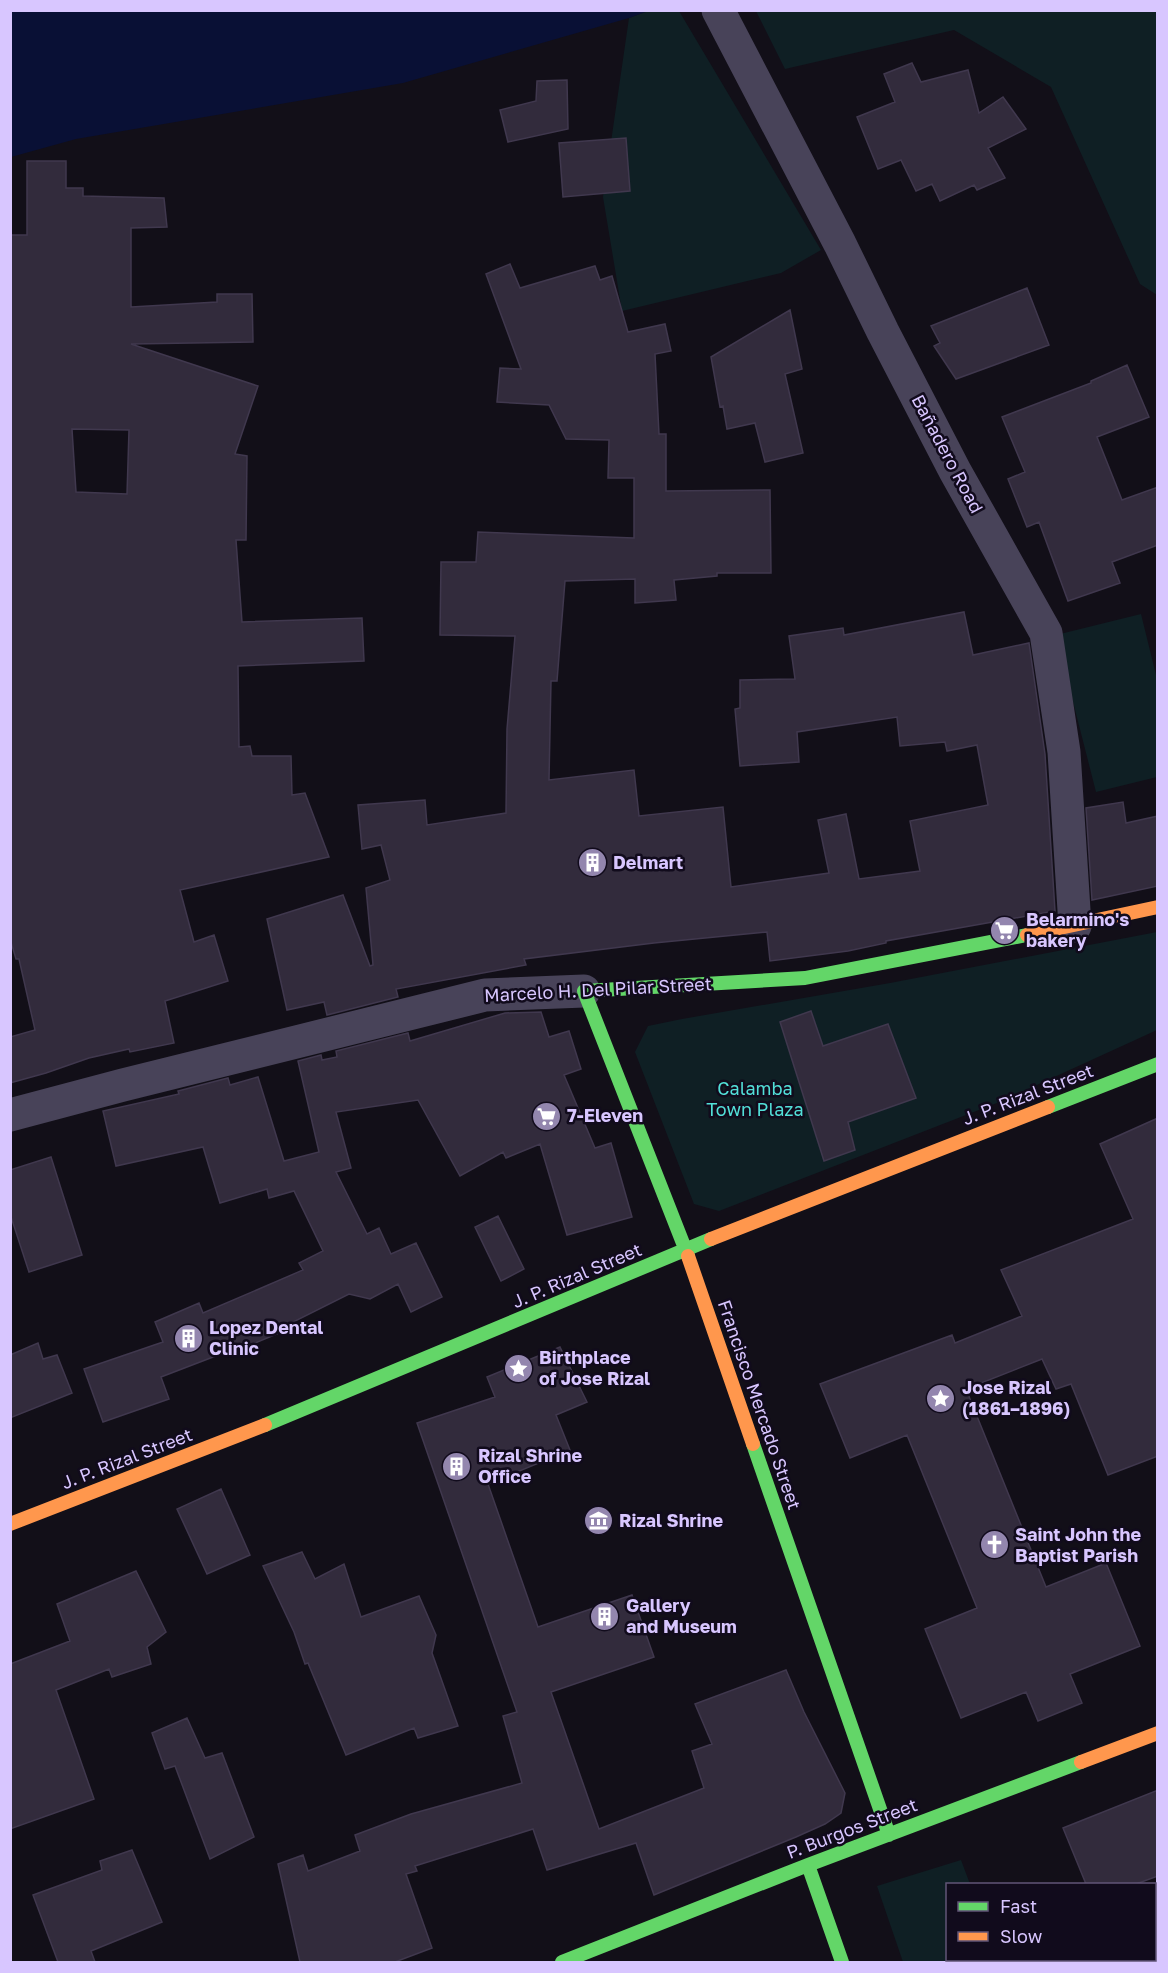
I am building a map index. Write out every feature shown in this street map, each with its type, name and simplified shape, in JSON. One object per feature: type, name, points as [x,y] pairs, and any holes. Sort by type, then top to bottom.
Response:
[{"type":"main road","name":"Marcelo H. Del Pilar Street","points":[[584,991],[805,978],[1075,926],[1158,907]]},
{"type":"main road","name":"Francisco Mercado Street","points":[[584,991],[685,1249],[889,1834]]},
{"type":"main road","name":"J. P. Rizal Street","points":[[10,1524],[307,1409],[685,1249],[1158,1064]]},
{"type":"main road","name":"P. Burgos Street","points":[[562,1962],[808,1865],[1158,1733]]},
{"type":"main road","points":[[808,1865],[842,1962]]},
{"type":"street","name":"Bañadero Road","points":[[718,10],[950,461],[1046,633],[1064,752],[1075,926]]},
{"type":"street","name":"Marcelo H. Del Pilar Street","points":[[10,1115],[485,995],[584,991]]},
{"type":"green space","points":[[648,11],[679,11],[821,250],[781,273],[622,311],[603,197],[629,18]]},
{"type":"green space","points":[[756,11],[1157,11],[1157,295],[1140,284],[1051,87],[954,30],[785,69]]},
{"type":"green space","points":[[1141,614],[1157,679],[1157,777],[1096,792],[1056,635]]},
{"type":"green space","name":"Calamba Town Plaza","points":[[1157,932],[1157,1030],[1002,1101],[719,1211],[694,1204],[635,1052],[648,1026]]},
{"type":"green space","points":[[961,1860],[970,1883],[946,1883],[946,1961],[999,1962],[903,1962],[877,1886]]},
{"type":"shaded area","points":[[11,10],[648,11],[403,83],[76,139],[11,157]]},
{"type":"building","points":[[912,63],[921,82],[968,70],[979,113],[1003,97],[1026,129],[988,148],[1005,178],[977,190],[974,185],[940,201],[932,184],[916,191],[901,160],[878,169],[857,117],[895,102],[884,74]]},
{"type":"building","points":[[567,80],[568,129],[508,142],[500,110],[536,101],[537,81]]},
{"type":"building","points":[[626,138],[630,191],[563,197],[559,143]]},
{"type":"building","points":[[27,161],[66,161],[66,188],[83,188],[83,196],[164,198],[167,227],[131,228],[131,307],[217,302],[217,294],[252,294],[253,342],[131,344],[258,386],[235,454],[247,456],[246,540],[236,540],[242,622],[362,618],[364,661],[238,666],[239,747],[250,746],[252,756],[291,756],[292,795],[305,793],[329,857],[180,890],[194,942],[214,935],[228,981],[165,1001],[174,1043],[130,1052],[129,1049],[89,1058],[10,1083],[10,1037],[35,1030],[19,959],[16,959],[10,939],[10,235],[27,235]],"holes":[[[72,429],[129,430],[127,494],[76,492]]]},
{"type":"building","points":[[510,264],[520,288],[595,266],[600,280],[612,276],[628,332],[665,324],[671,351],[655,354],[659,434],[666,434],[666,491],[770,490],[771,573],[717,573],[717,576],[674,580],[676,600],[635,603],[635,579],[565,581],[557,681],[551,681],[549,780],[634,770],[639,816],[723,807],[731,887],[829,873],[818,820],[846,814],[859,879],[920,871],[910,821],[988,805],[977,745],[947,751],[945,742],[900,746],[897,717],[797,732],[799,762],[740,766],[735,709],[740,708],[740,680],[795,679],[789,636],[843,628],[844,635],[964,612],[973,655],[1029,643],[1045,754],[1055,911],[886,941],[886,943],[848,951],[770,961],[767,932],[524,959],[526,965],[396,989],[398,997],[327,1015],[324,1002],[287,1010],[267,919],[343,895],[370,966],[373,965],[366,888],[390,880],[381,845],[362,849],[358,805],[425,800],[427,825],[506,813],[507,729],[515,636],[440,635],[441,562],[476,562],[478,532],[634,538],[634,478],[608,478],[609,440],[566,439],[549,405],[497,402],[500,368],[521,369],[486,274]]},
{"type":"building","points":[[1027,288],[1049,345],[956,379],[934,346],[940,343],[931,326]]},
{"type":"building","points":[[790,310],[802,369],[785,374],[803,453],[765,462],[755,423],[727,429],[723,406],[720,407],[711,357]]},
{"type":"building","points":[[1127,365],[1149,417],[1097,437],[1122,500],[1158,487],[1158,545],[1112,562],[1120,583],[1068,601],[1039,522],[1027,527],[1008,479],[1025,472],[1002,417],[1091,383]]},
{"type":"building","points":[[1123,802],[1126,823],[1158,816],[1158,886],[1092,900],[1086,808]]},
{"type":"building","points":[[811,1011],[823,1046],[888,1024],[916,1098],[848,1122],[855,1150],[824,1161],[780,1022]]},
{"type":"building","points":[[541,1012],[549,1037],[569,1031],[581,1069],[564,1075],[595,1148],[611,1143],[632,1217],[567,1235],[540,1144],[506,1158],[503,1152],[460,1176],[418,1100],[336,1112],[351,1168],[336,1172],[367,1234],[379,1228],[391,1254],[416,1243],[442,1297],[411,1312],[398,1284],[370,1299],[349,1294],[289,1324],[291,1328],[161,1377],[169,1399],[103,1422],[84,1369],[163,1342],[155,1322],[199,1303],[203,1313],[303,1270],[299,1263],[323,1251],[294,1191],[269,1198],[267,1189],[220,1203],[203,1147],[116,1166],[103,1111],[179,1094],[178,1091],[228,1078],[230,1085],[258,1077],[284,1161],[319,1152],[298,1061],[321,1055],[322,1060],[337,1057],[336,1051],[408,1033],[410,1041],[505,1013]]},
{"type":"building","points":[[1158,1118],[1158,1456],[1108,1475],[1071,1384],[1056,1389],[1042,1359],[966,1389],[1046,1587],[1106,1563],[1140,1646],[1070,1674],[1082,1703],[1038,1721],[1026,1692],[961,1718],[925,1629],[977,1608],[907,1435],[850,1458],[820,1384],[952,1335],[955,1343],[1022,1316],[1001,1270],[1133,1219],[1100,1144]]},
{"type":"building","points":[[51,1157],[82,1255],[29,1272],[10,1214],[10,1170]]},
{"type":"building","points":[[498,1216],[524,1269],[501,1281],[475,1227]]},
{"type":"building","points":[[38,1343],[43,1359],[57,1355],[72,1393],[10,1418],[10,1355]]},
{"type":"building","points":[[560,1347],[587,1402],[556,1415],[570,1450],[488,1484],[538,1627],[632,1595],[654,1657],[551,1692],[599,1829],[704,1788],[692,1751],[712,1744],[695,1704],[786,1670],[804,1712],[845,1793],[841,1813],[825,1824],[796,1837],[654,1895],[636,1843],[547,1870],[533,1829],[415,1866],[417,1871],[406,1874],[432,1948],[395,1962],[300,1962],[278,1864],[303,1855],[308,1871],[360,1851],[355,1835],[411,1814],[522,1783],[503,1716],[517,1712],[417,1423],[495,1397],[487,1377]]},
{"type":"building","points":[[221,1489],[250,1555],[207,1574],[177,1509]]},
{"type":"building","points":[[302,1552],[315,1579],[344,1564],[361,1617],[419,1596],[436,1635],[432,1653],[458,1726],[418,1738],[414,1728],[346,1755],[308,1663],[305,1664],[294,1632],[263,1566]]},
{"type":"building","points":[[136,1571],[166,1632],[147,1647],[151,1664],[112,1677],[109,1669],[56,1690],[94,1799],[10,1829],[10,1664],[70,1641],[57,1604]]},
{"type":"building","points":[[187,1718],[205,1758],[222,1753],[254,1837],[210,1859],[175,1766],[165,1769],[152,1733]]},
{"type":"building","points":[[1158,1790],[1158,1876],[1139,1883],[1086,1883],[1063,1828]]},
{"type":"building","points":[[132,1850],[162,1922],[91,1951],[95,1962],[58,1962],[33,1895],[102,1870],[100,1861]]},
{"type":"traffic: fast","points":[[688,1256],[584,991],[805,978],[1027,935]]},
{"type":"traffic: fast","points":[[1048,1107],[1158,1064]]},
{"type":"traffic: fast","points":[[265,1425],[711,1239]]},
{"type":"traffic: fast","points":[[753,1444],[889,1835]]},
{"type":"traffic: fast","points":[[562,1962],[808,1865],[1081,1762]]},
{"type":"traffic: fast","points":[[808,1865],[842,1962]]},
{"type":"traffic: slow","points":[[1027,935],[1158,907]]},
{"type":"traffic: slow","points":[[711,1239],[1048,1107]]},
{"type":"traffic: slow","points":[[688,1256],[753,1444]]},
{"type":"traffic: slow","points":[[10,1524],[265,1425]]},
{"type":"traffic: slow","points":[[1081,1762],[1158,1733]]},
{"type":"place","name":"Delmart","points":[[592,863]]},
{"type":"place","name":"Belarmino's bakery","points":[[1005,930]]},
{"type":"place","name":"7-Eleven","points":[[546,1116]]},
{"type":"place","name":"Lopez Dental Clinic","points":[[188,1338]]},
{"type":"place","name":"Birthplace of Jose Rizal","points":[[518,1368]]},
{"type":"place","name":"Jose Rizal (1861–1896)","points":[[941,1398]]},
{"type":"place","name":"Rizal Shrine Office","points":[[457,1466]]},
{"type":"place","name":"Rizal Shrine","points":[[598,1521]]},
{"type":"place","name":"Saint John the Baptist Parish","points":[[994,1545]]},
{"type":"place","name":"Gallery and Museum","points":[[605,1616]]}]
